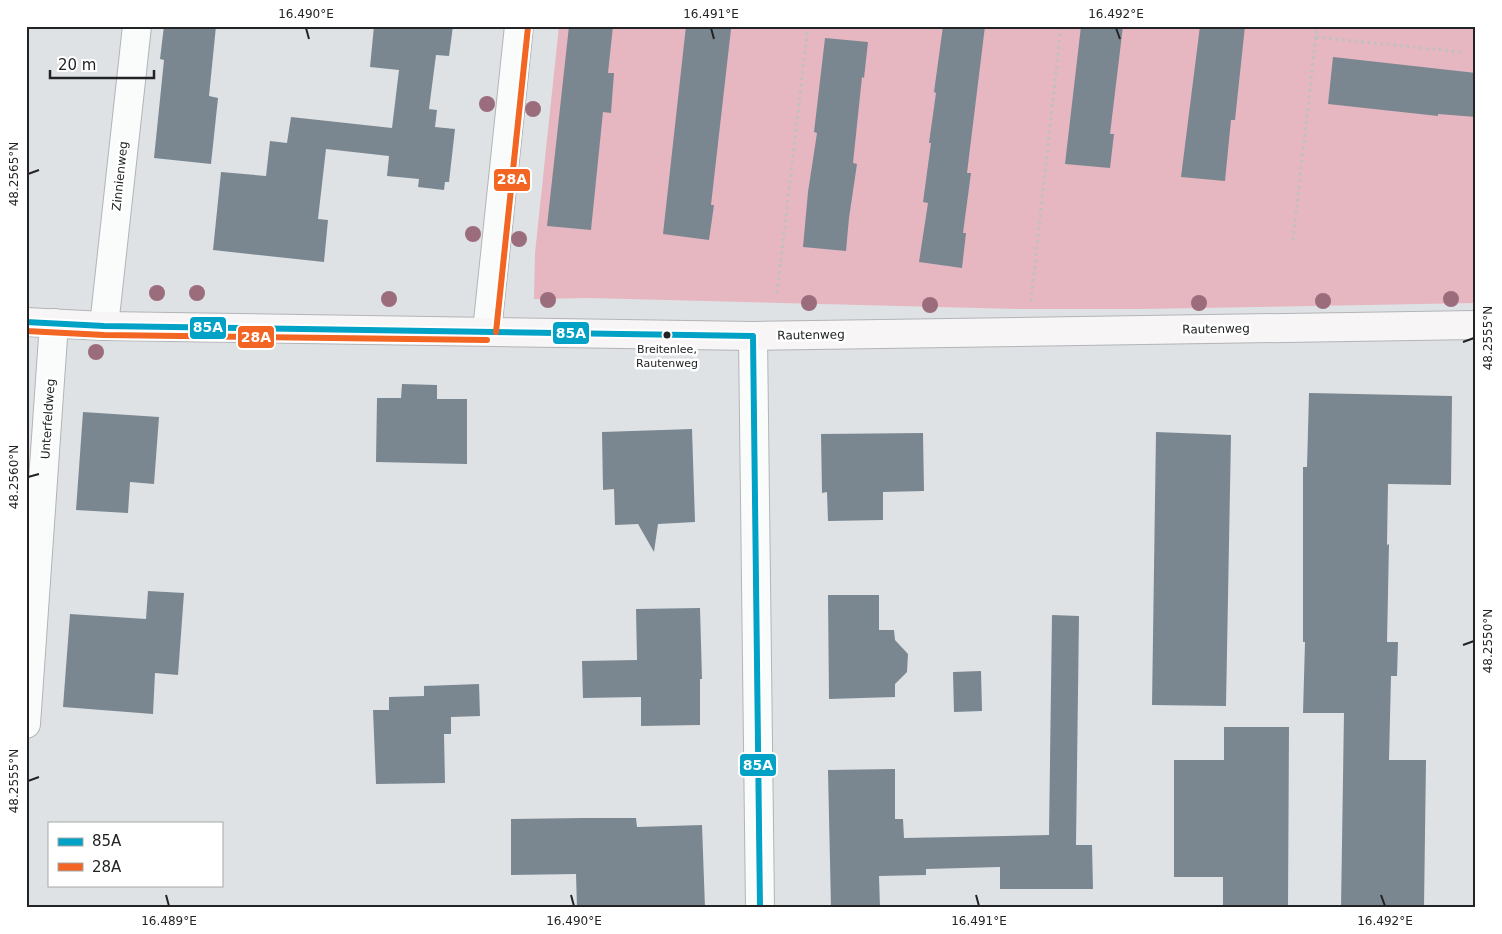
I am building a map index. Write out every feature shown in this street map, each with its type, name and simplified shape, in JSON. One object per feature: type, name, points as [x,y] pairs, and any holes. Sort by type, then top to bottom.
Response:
[{"type":"street","name":"Zinnienweg","points":[[104,326],[137,26]]},
{"type":"street","points":[[487,331],[519,26]]},
{"type":"street","name":"Rautenweg","points":[[26,322],[104,326],[753,336],[1476,325]]},
{"type":"street","name":"Unterfeldweg","points":[[26,724],[54,324]]},
{"type":"street","points":[[753,336],[760,908]]},
{"type":"path","points":[[777,293],[808,26]]},
{"type":"path","points":[[1027,332],[1061,26]]},
{"type":"path","points":[[1292,240],[1317,26]]},
{"type":"path","points":[[1316,37],[1461,52]]},
{"type":"shaded area","points":[[559,26],[1476,26],[1476,303],[1142,309],[1017,309],[588,298],[534,299],[535,253]]},
{"type":"building","points":[[164,26],[216,26],[209,96],[218,98],[211,164],[154,158],[164,60],[160,59]]},
{"type":"building","points":[[374,26],[453,26],[449,56],[436,55],[429,109],[437,110],[435,127],[455,129],[449,182],[445,182],[444,190],[418,187],[419,179],[387,176],[389,156],[326,149],[318,219],[328,220],[324,262],[213,250],[221,172],[266,176],[270,141],[287,143],[291,117],[392,128],[399,70],[370,67]]},
{"type":"building","points":[[569,26],[613,26],[608,73],[614,73],[611,113],[603,112],[591,230],[547,226]]},
{"type":"building","points":[[686,26],[731,29],[711,205],[714,205],[709,240],[663,234]]},
{"type":"building","points":[[943,26],[985,26],[967,173],[971,173],[963,233],[966,233],[962,268],[919,262],[928,203],[923,202]]},
{"type":"building","points":[[1081,26],[1123,26],[1110,134],[1114,134],[1110,168],[1065,164]]},
{"type":"building","points":[[1200,26],[1245,26],[1235,120],[1231,120],[1225,181],[1181,177]]},
{"type":"building","points":[[825,38],[868,42],[864,78],[862,77],[853,163],[857,164],[846,251],[803,247],[808,192],[817,133],[814,132]]},
{"type":"building","points":[[1333,57],[1476,73],[1476,117],[1438,114],[1438,116],[1328,104]]},
{"type":"building","points":[[402,384],[437,385],[437,399],[467,399],[467,464],[376,462],[377,398],[401,398]]},
{"type":"building","points":[[1309,393],[1452,396],[1451,485],[1388,484],[1387,642],[1398,642],[1397,676],[1391,676],[1389,760],[1426,760],[1424,908],[1341,908],[1344,713],[1303,713],[1305,642],[1303,642],[1303,467],[1307,467]]},
{"type":"building","points":[[83,412],[159,417],[154,484],[130,482],[128,513],[76,510]]},
{"type":"building","points":[[692,429],[695,522],[658,524],[654,552],[638,524],[615,525],[614,489],[603,490],[602,432]]},
{"type":"building","points":[[1156,432],[1231,435],[1226,706],[1152,705]]},
{"type":"building","points":[[923,433],[924,491],[883,492],[883,520],[828,521],[827,492],[822,493],[821,434]]},
{"type":"building","points":[[148,591],[184,593],[178,675],[155,673],[153,714],[63,707],[70,614],[146,619]]},
{"type":"building","points":[[828,595],[879,595],[879,630],[894,630],[895,640],[908,654],[907,672],[895,684],[895,697],[829,699]]},
{"type":"building","points":[[700,608],[702,679],[700,679],[700,725],[641,726],[641,697],[583,698],[582,661],[637,660],[636,609]]},
{"type":"building","points":[[1052,615],[1079,616],[1076,845],[1092,845],[1093,889],[1000,889],[1000,867],[926,869],[926,875],[879,876],[880,908],[831,908],[828,770],[895,769],[895,819],[903,819],[904,838],[1049,835]]},
{"type":"building","points":[[981,671],[982,711],[954,712],[953,672]]},
{"type":"building","points":[[479,684],[480,716],[451,717],[451,734],[444,734],[445,783],[376,784],[373,710],[389,710],[389,697],[424,696],[424,686]]},
{"type":"building","points":[[1224,727],[1289,727],[1288,908],[1223,908],[1223,877],[1174,877],[1174,760],[1224,760]]},
{"type":"building","points":[[636,818],[637,827],[702,825],[705,908],[577,908],[576,874],[511,875],[511,819]]},
{"type":"transit line","name":"28A","points":[[496,332],[528,27]]},
{"type":"transit line","name":"85A","points":[[26,322],[104,326],[753,336]]},
{"type":"transit line","name":"28A","points":[[26,331],[104,335],[487,340]]},
{"type":"transit line","name":"85A","points":[[753,336],[760,908]]},
{"type":"place","name":"Breitenlee, Rautenweg","points":[[667,335]]}]
